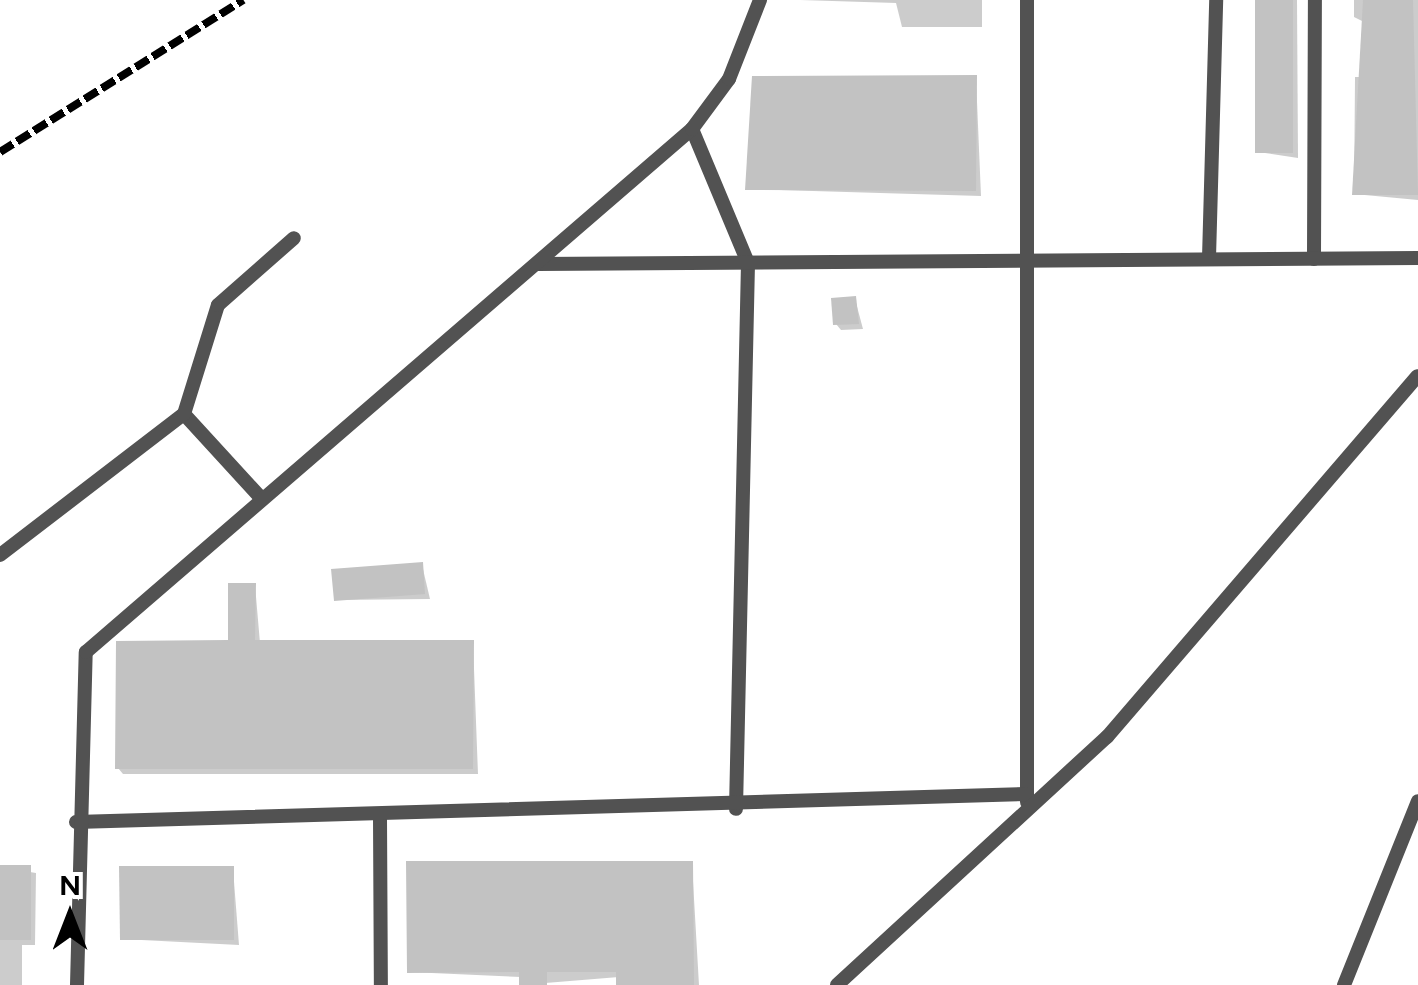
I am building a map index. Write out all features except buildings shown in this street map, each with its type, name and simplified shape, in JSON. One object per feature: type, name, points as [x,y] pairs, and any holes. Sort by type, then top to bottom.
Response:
[{"type":"lane","points":[[78,985],[76,822],[86,652],[692,129],[729,79],[760,0]]},
{"type":"lane","points":[[1026,813],[1027,0]]},
{"type":"lane","points":[[1209,258],[1216,0]]},
{"type":"lane","points":[[1314,258],[1315,0]]},
{"type":"lane","points":[[692,129],[748,263],[736,808]]},
{"type":"lane","points":[[0,554],[184,414],[218,306],[294,238]]},
{"type":"lane","points":[[538,264],[1418,258]]},
{"type":"lane","points":[[837,985],[1107,737],[1418,376]]},
{"type":"lane","points":[[184,414],[262,499]]},
{"type":"lane","points":[[76,822],[736,808],[1027,794]]},
{"type":"lane","points":[[1344,985],[1418,801]]},
{"type":"lane","points":[[380,818],[381,985]]},
{"type":"railway","points":[[0,152],[243,0]]}]
